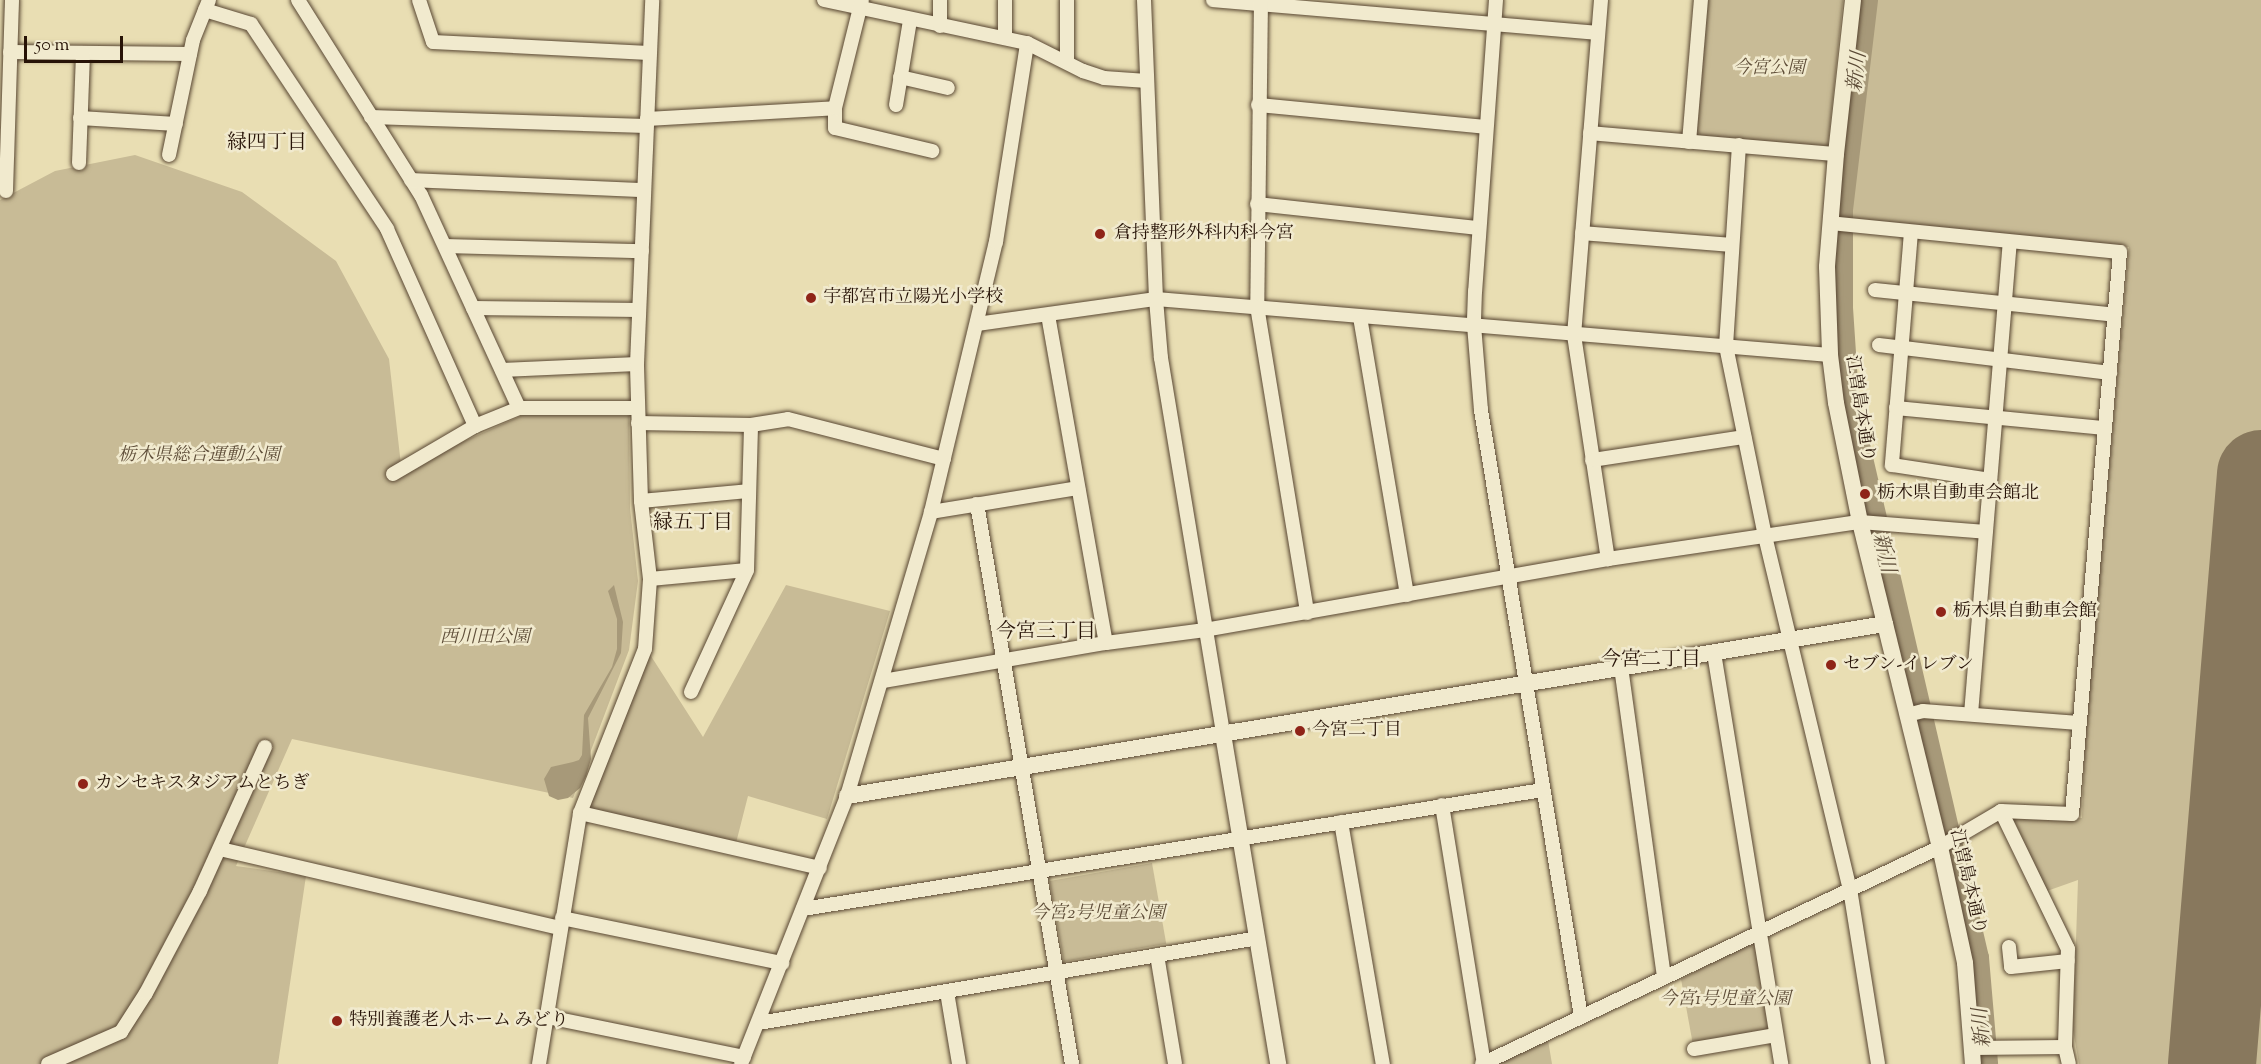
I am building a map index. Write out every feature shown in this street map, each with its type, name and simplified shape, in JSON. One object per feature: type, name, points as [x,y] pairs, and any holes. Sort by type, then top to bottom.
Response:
[{"type":"street","points":[[6,191],[12,0]]},
{"type":"street","points":[[298,0],[411,180],[474,308],[519,408]]},
{"type":"street","points":[[419,0],[433,42],[649,53]]},
{"type":"street","points":[[538,1064],[548,1017],[580,813],[645,649],[650,579],[641,501],[637,364],[652,0]]},
{"type":"street","points":[[824,0],[861,4],[910,20],[1027,43],[1104,78],[1147,81]]},
{"type":"street","points":[[940,0],[940,26]]},
{"type":"street","points":[[1005,0],[1005,38]]},
{"type":"street","points":[[1067,0],[1067,62]]},
{"type":"street","points":[[1144,0],[1156,299],[1161,358],[1278,1064]]},
{"type":"street","points":[[1213,0],[1261,2],[1598,33]]},
{"type":"street","points":[[1496,0],[1474,325],[1481,410],[1581,1017]]},
{"type":"street","points":[[1601,0],[1574,335],[1608,559]]},
{"type":"street","points":[[1689,142],[1701,0]]},
{"type":"street","name":"江曽島本通り","points":[[1853,0],[1830,223],[1827,285],[1830,356],[1836,403],[1860,522],[1940,847],[1965,963],[1973,1056]]},
{"type":"street","points":[[1261,2],[1257,306],[1307,613]]},
{"type":"street","points":[[861,4],[835,108],[835,128],[932,151]]},
{"type":"street","points":[[169,155],[190,54],[207,5],[251,24],[387,230],[475,426]]},
{"type":"street","points":[[896,105],[910,20]]},
{"type":"street","points":[[548,1017],[743,1060],[847,796],[883,681],[931,512],[996,242],[1027,43]]},
{"type":"street","points":[[10,52],[190,54]]},
{"type":"street","points":[[79,163],[83,53]]},
{"type":"street","points":[[900,76],[948,88]]},
{"type":"street","points":[[1258,105],[1486,128]]},
{"type":"street","points":[[371,117],[646,122],[835,108]]},
{"type":"street","points":[[80,118],[176,124]]},
{"type":"street","points":[[1590,133],[1836,154]]},
{"type":"street","points":[[1739,145],[1726,346],[1765,536],[1792,639],[1850,889],[1878,1064]]},
{"type":"street","points":[[411,180],[644,190]]},
{"type":"street","points":[[1257,204],[1479,228]]},
{"type":"street","points":[[1442,805],[1483,1063],[1760,930],[1940,847],[2001,811],[2072,814],[2120,252],[2010,243],[1830,223]]},
{"type":"street","points":[[1911,232],[1892,465],[1990,480]]},
{"type":"street","points":[[1582,233],[1732,245]]},
{"type":"street","points":[[1971,714],[2010,243]]},
{"type":"street","points":[[444,246],[642,251]]},
{"type":"street","points":[[1875,290],[2115,315]]},
{"type":"street","points":[[978,324],[1156,299],[1830,356]]},
{"type":"street","points":[[474,308],[639,310]]},
{"type":"street","points":[[1048,315],[1106,643]]},
{"type":"street","points":[[1360,316],[1407,595]]},
{"type":"street","points":[[1879,345],[2110,372]]},
{"type":"street","points":[[502,370],[637,364]]},
{"type":"street","points":[[393,474],[475,426],[519,408],[637,408]]},
{"type":"street","points":[[1896,408],[2105,428]]},
{"type":"street","points":[[638,423],[751,425],[788,419],[944,459]]},
{"type":"street","points":[[691,692],[747,570],[751,425]]},
{"type":"street","points":[[1592,460],[1744,437]]},
{"type":"street","points":[[931,512],[1078,488]]},
{"type":"street","points":[[641,501],[748,491]]},
{"type":"street","points":[[977,504],[1072,1064]]},
{"type":"street","points":[[883,681],[1106,643],[1307,613],[1608,559],[1860,522],[1986,532]]},
{"type":"street","points":[[650,579],[747,570]]},
{"type":"street","points":[[847,796],[1885,624]]},
{"type":"street","points":[[1714,652],[1781,1064]]},
{"type":"street","points":[[1621,667],[1664,977]]},
{"type":"street","points":[[1907,715],[1923,711],[2079,723]]},
{"type":"street","points":[[48,1064],[121,1032],[146,993],[220,849],[265,747]]},
{"type":"street","points":[[803,909],[1543,790]]},
{"type":"street","points":[[2001,811],[2068,949],[2065,1047],[2069,1064]]},
{"type":"street","points":[[580,813],[820,868]]},
{"type":"street","points":[[1341,822],[1383,1064]]},
{"type":"street","points":[[220,849],[561,923],[782,963]]},
{"type":"street","points":[[759,1023],[1258,938]]},
{"type":"street","points":[[2009,947],[2012,967],[2068,961]]},
{"type":"street","points":[[1157,955],[1175,1064]]},
{"type":"street","points":[[947,992],[959,1064]]},
{"type":"street","points":[[1694,1049],[1776,1035]]},
{"type":"street","points":[[1973,1056],[2065,1047]]},
{"type":"green space","name":"今宮公園","points":[[1708,0],[1843,0],[1828,146],[1702,137],[1696,130]]},
{"type":"green space","points":[[1875,0],[2261,0],[2261,1064],[2079,1064],[2073,1030],[2078,880],[2047,891],[2012,816],[2082,818],[2085,735],[2129,247],[1855,223],[1848,216]]},
{"type":"green space","name":"栃木県総合運動公園","points":[[135,155],[242,192],[336,261],[389,359],[402,474],[406,467],[523,415],[629,416],[630,508],[638,581],[629,650],[573,798],[292,739],[236,866],[306,876],[278,1064],[0,1064],[0,200],[55,171]]},
{"type":"green space","points":[[786,585],[890,611],[827,819],[748,796],[736,843],[597,813],[590,805],[649,653],[703,737]]},
{"type":"green space","name":"今宮2号児童公園","points":[[1152,863],[1166,944],[1064,962],[1050,881]]},
{"type":"green space","name":"今宮1号児童公園","points":[[1748,944],[1758,950],[1768,1033],[1693,1045],[1681,979]]},
{"type":"green space","points":[[1548,1040],[1552,1064],[1496,1064]]},
{"type":"shaded area","points":[[614,585],[623,622],[621,653],[588,718],[591,759],[586,776],[580,788],[568,798],[558,800],[549,796],[544,779],[551,767],[579,760],[582,755],[584,715],[612,667],[617,649],[617,619],[608,591]]},
{"type":"waterway","name":"新川","points":[[1866,0],[1841,209],[1841,308],[1847,398],[1977,958],[1986,1064]]},
{"type":"runway","points":[[2212,1064],[2261,474]]},
{"type":"place","name":"倉持整形外科内科今宮","points":[[1100,234]]},
{"type":"place","name":"宇都宮市立陽光小学校","points":[[811,298]]},
{"type":"place","name":"栃木県自動車会館北","points":[[1865,494]]},
{"type":"place","name":"栃木県自動車会館","points":[[1941,612]]},
{"type":"place","name":"セブン-イレブン","points":[[1831,665]]},
{"type":"place","name":"今宮二丁目","points":[[1300,731]]},
{"type":"place","name":"カンセキスタジアムとちぎ","points":[[83,784]]},
{"type":"place","name":"特別養護老人ホーム みどり","points":[[337,1021]]},
{"type":"district","name":"緑四丁目","points":[[267,143]]},
{"type":"district","name":"緑五丁目","points":[[693,523]]},
{"type":"district","name":"今宮三丁目","points":[[1046,632]]},
{"type":"district","name":"今宮二丁目","points":[[1651,660]]},
{"type":"park label","name":"西川田公園","points":[[485,638]]}]
